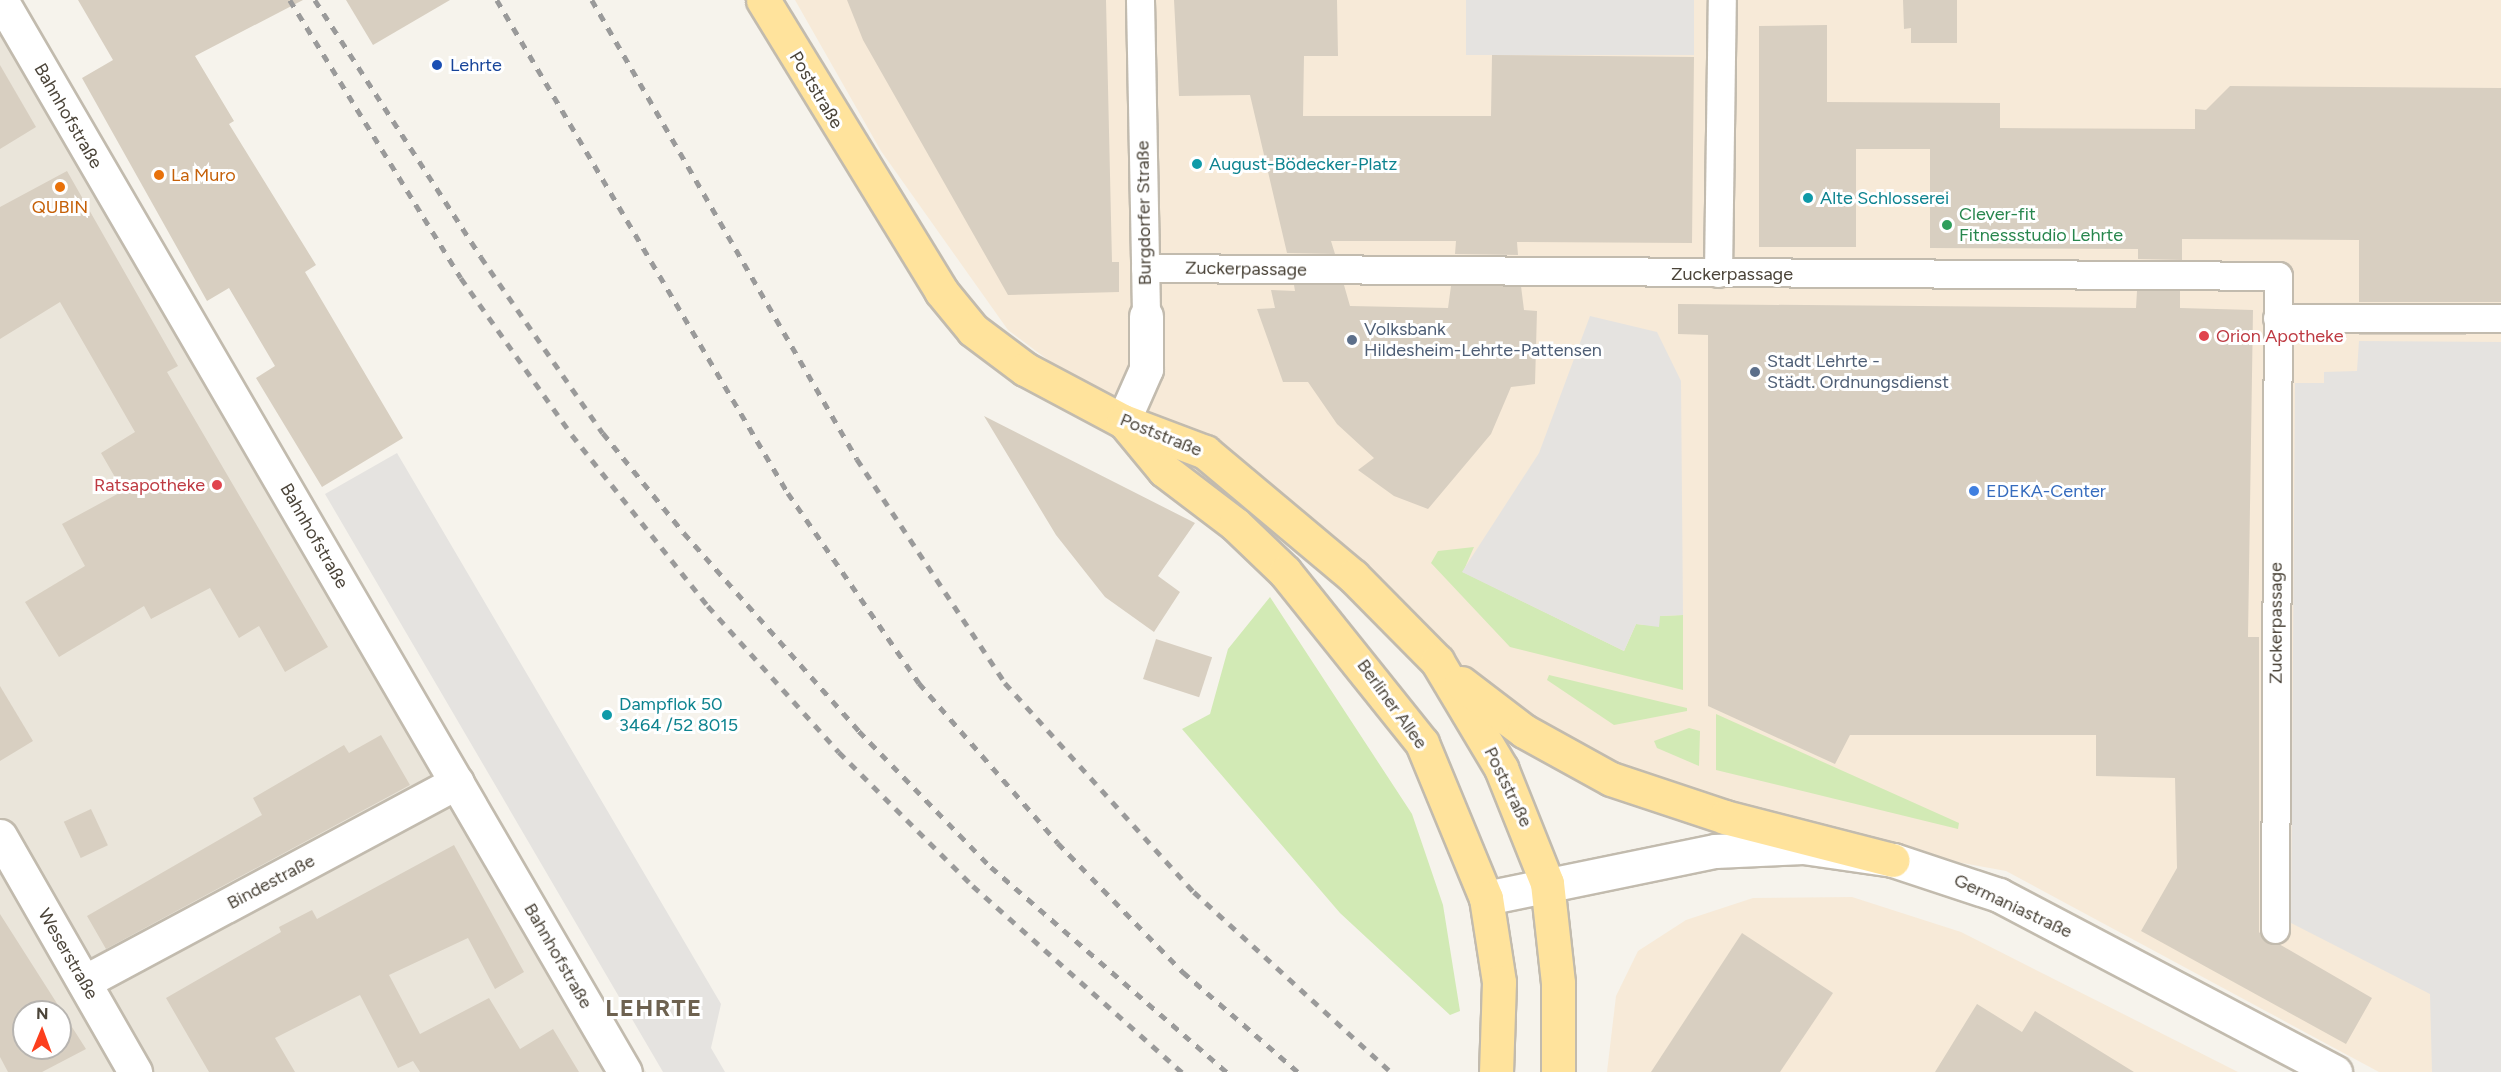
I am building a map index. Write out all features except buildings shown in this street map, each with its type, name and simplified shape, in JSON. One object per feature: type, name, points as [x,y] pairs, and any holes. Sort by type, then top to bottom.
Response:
[{"type":"main road","name":"Poststraße","points":[[763,0],[941,291],[972,330],[1025,369],[1123,421],[1204,452],[1248,484],[1353,576],[1437,661],[1501,768],[1547,883]]},
{"type":"main road","name":"Berliner Allee","points":[[1123,421],[1164,470],[1235,524],[1285,572],[1392,700],[1445,790],[1486,898],[1499,982],[1496,1072]]},
{"type":"main road","points":[[1437,661],[1524,731],[1611,779],[1725,817],[1893,860]]},
{"type":"main road","points":[[1547,883],[1558,983],[1558,1072]]},
{"type":"street","name":"Bahnhofstraße","points":[[1,0],[625,1072]]},
{"type":"street","name":"Burgdorfer Straße","points":[[1123,421],[1146,369],[1140,0]]},
{"type":"street","points":[[1718,273],[1722,0]]},
{"type":"street","name":"Zuckerpassage","points":[[1144,268],[2278,276],[2276,929]]},
{"type":"street","points":[[2277,318],[2501,318]]},
{"type":"street","name":"Bindestraße","points":[[84,982],[457,782]]},
{"type":"street","name":"Weserstraße","points":[[0,836],[135,1072]]},
{"type":"street","name":"Germaniastraße","points":[[1486,898],[1614,868],[1755,848],[1803,847],[1893,860],[1999,895],[2335,1072]]},
{"type":"shaded area","points":[[795,0],[2501,0],[2501,1072],[2379,1072],[2006,871],[1645,805],[1008,330],[881,151]]},
{"type":"shaded area","points":[[1466,0],[1694,0],[1694,55],[1466,55]]},
{"type":"shaded area","points":[[0,1],[646,1072],[0,1072]]},
{"type":"shaded area","points":[[1590,316],[1657,332],[1681,381],[1683,615],[1660,616],[1659,627],[1636,624],[1624,651],[1462,572],[1539,453]]},
{"type":"shaded area","points":[[2359,341],[2501,342],[2501,1072],[2432,1072],[2430,994],[2291,923],[2295,383],[2324,383],[2324,372],[2357,371]]},
{"type":"shaded area","points":[[397,453],[721,1004],[711,1048],[725,1072],[663,1072],[325,494]]},
{"type":"shaded area","points":[[1852,897],[1961,932],[2238,1072],[1607,1072],[1616,996],[1638,951],[1686,920],[1753,898]]},
{"type":"green space","points":[[1474,547],[1463,572],[1624,651],[1636,624],[1658,626],[1659,616],[1683,615],[1683,690],[1510,647],[1431,563],[1438,551]]},
{"type":"green space","points":[[1270,597],[1412,814],[1443,905],[1460,1011],[1450,1015],[1340,913],[1182,729],[1210,714],[1228,649]]},
{"type":"green space","points":[[1549,675],[1687,708],[1687,711],[1614,725],[1547,680]]},
{"type":"green space","points":[[1716,714],[1959,823],[1958,829],[1716,770]]},
{"type":"green space","points":[[1689,728],[1700,731],[1699,766],[1657,748],[1654,741]]},
{"type":"railway","points":[[290,0],[461,278],[572,435],[708,606],[839,752],[973,886],[1182,1072]]},
{"type":"railway","points":[[315,0],[481,257],[603,433],[684,533],[859,731],[991,867],[1227,1072]]},
{"type":"railway","points":[[497,0],[788,493],[919,683],[1058,843],[1183,972],[1298,1072]]},
{"type":"railway","points":[[592,0],[857,459],[1005,683],[1194,892],[1391,1072]]},
{"type":"place","name":"Lehrte","points":[[437,65]]},
{"type":"place","name":"August-Bödecker-Platz","points":[[1197,164]]},
{"type":"place","name":"La Muro","points":[[159,175]]},
{"type":"place","name":"QUBIN","points":[[60,187]]},
{"type":"place","name":"Alte Schlosserei","points":[[1808,198]]},
{"type":"place","name":"Clever-fit Fitnessstudio Lehrte","points":[[1947,225]]},
{"type":"place","name":"Orion Apotheke","points":[[2204,336]]},
{"type":"place","name":"Volksbank Hildesheim-Lehrte-Pattensen","points":[[1352,340]]},
{"type":"place","name":"Stadt Lehrte - Städt. Ordnungsdienst","points":[[1755,372]]},
{"type":"place","name":"Ratsapotheke","points":[[217,485]]},
{"type":"place","name":"EDEKA-Center","points":[[1974,491]]},
{"type":"place","name":"Dampflok 50 3464 /52 8015","points":[[607,715]]},
{"type":"district","name":"LEHRTE","points":[[654,1008]]}]
